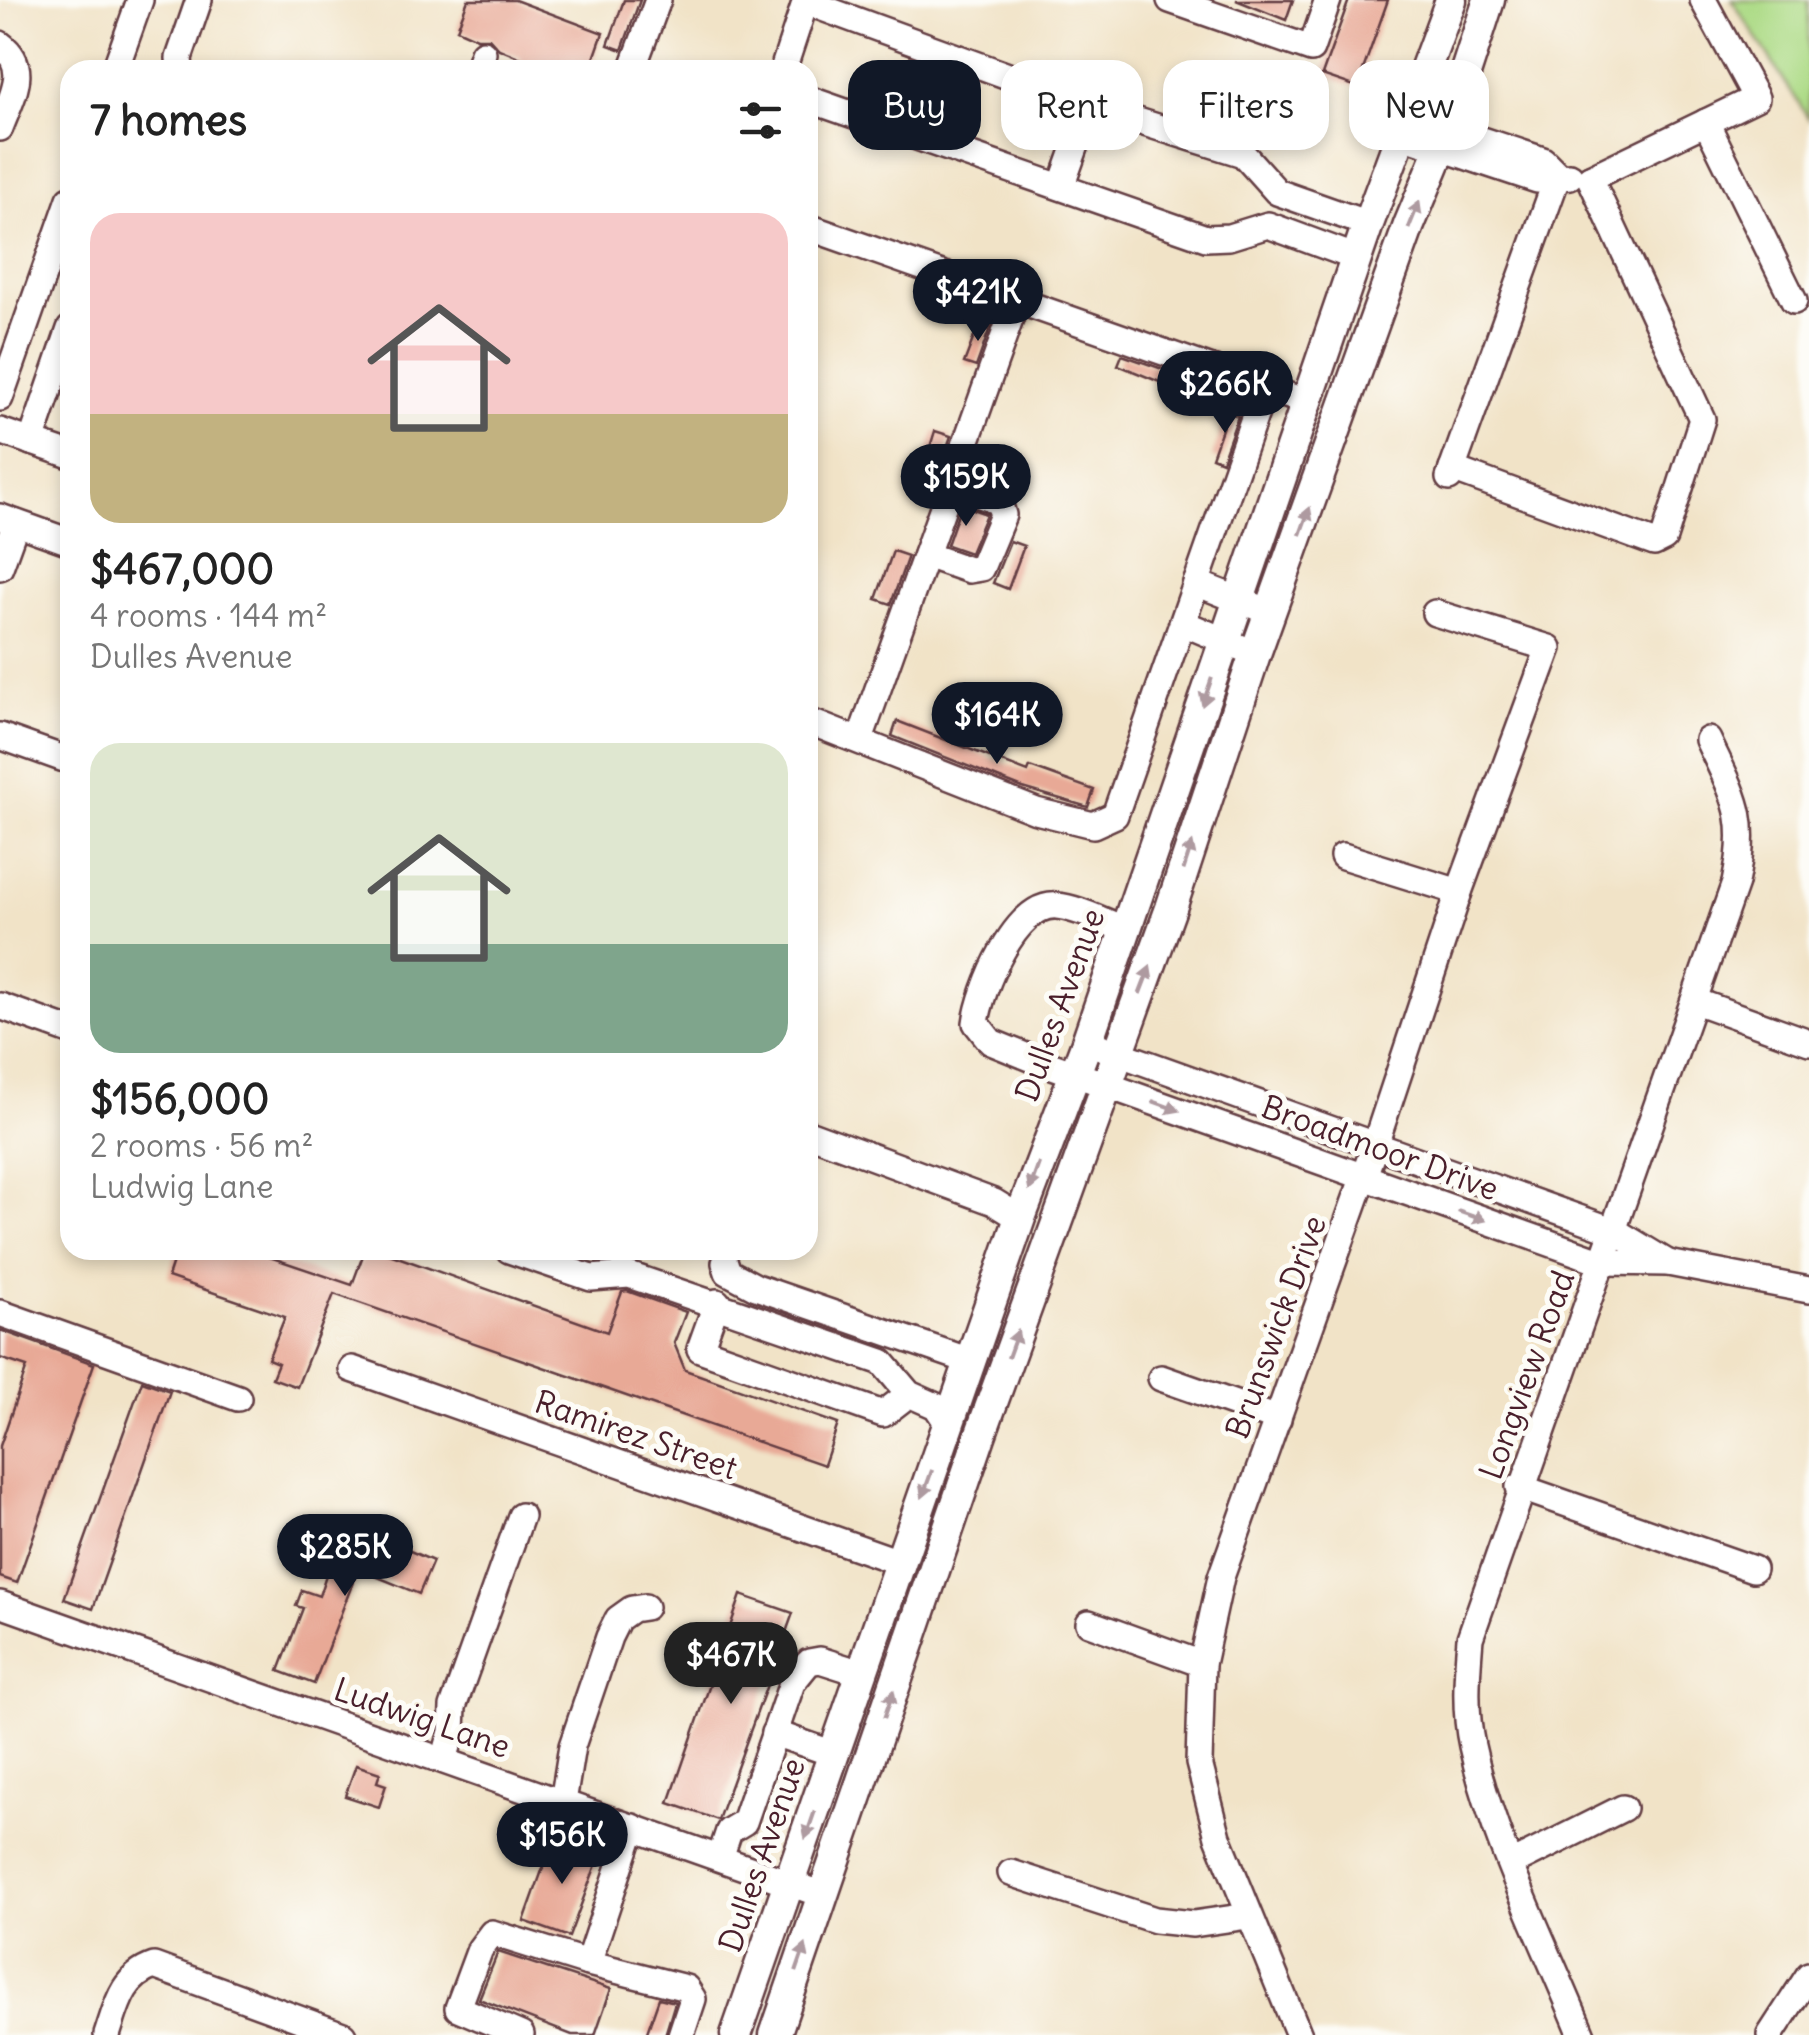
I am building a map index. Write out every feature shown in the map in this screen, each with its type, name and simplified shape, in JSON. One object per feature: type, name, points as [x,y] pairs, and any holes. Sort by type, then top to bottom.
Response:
[{"type":"main road","name":"Dulles Avenue","points":[[1430,60],[1451,0]]},
{"type":"main road","points":[[1470,60],[1489,0]]},
{"type":"main road","name":"Dulles Avenue","points":[[736,2035],[1397,150]]},
{"type":"main road","points":[[774,2035],[1255,654],[1409,225],[1440,150]]},
{"type":"main road","points":[[948,1424],[980,1436]]},
{"type":"street","points":[[119,60],[140,0]]},
{"type":"street","points":[[179,60],[199,0]]},
{"type":"street","points":[[636,60],[658,0]]},
{"type":"street","points":[[1170,0],[1311,49],[1328,0]]},
{"type":"street","points":[[1471,150],[1537,180],[1558,175],[1590,178],[1756,98],[1703,0]]},
{"type":"street","points":[[787,60],[806,1],[1001,73]]},
{"type":"street","points":[[0,44],[16,55],[20,69],[0,128]]},
{"type":"street","points":[[818,102],[1206,238],[1229,237],[1268,224],[1357,258]]},
{"type":"street","points":[[1706,122],[1794,302]]},
{"type":"street","points":[[1143,123],[1243,154],[1277,192],[1368,224]]},
{"type":"street","points":[[1061,187],[1074,150]]},
{"type":"street","points":[[1558,175],[1451,474],[1654,542],[1664,538],[1702,418],[1590,178]]},
{"type":"street","points":[[1268,224],[1277,192]]},
{"type":"street","points":[[0,398],[60,227]]},
{"type":"street","points":[[818,230],[1306,402]]},
{"type":"street","points":[[860,739],[1017,300]]},
{"type":"street","points":[[30,442],[60,357]]},
{"type":"street","points":[[818,724],[1036,811],[1093,825],[1116,815],[1265,387]]},
{"type":"street","points":[[0,431],[60,452]]},
{"type":"street","points":[[926,554],[969,570],[981,568],[1002,515],[999,502],[952,484]]},
{"type":"street","points":[[0,567],[8,520],[60,538]]},
{"type":"street","points":[[1196,583],[1271,612]]},
{"type":"street","name":"Brunswick Drive","points":[[1299,2035],[1218,1836],[1198,1764],[1202,1664],[1221,1577],[1364,1178],[1459,892],[1549,648],[1435,614]]},
{"type":"street","points":[[1182,623],[1255,654]]},
{"type":"street","points":[[0,736],[60,757]]},
{"type":"street","name":"Longview Road","points":[[1582,2035],[1485,1794],[1471,1744],[1466,1698],[1470,1638],[1519,1487],[1604,1262],[1735,884],[1743,847],[1742,813],[1708,740]]},
{"type":"street","points":[[1343,856],[1459,892]]},
{"type":"street","name":"Broadmoor Drive","points":[[1125,929],[1056,906],[1042,908],[1005,943],[979,997],[976,1023],[991,1042],[1604,1262],[1668,1263],[1809,1290]]},
{"type":"street","points":[[1695,1002],[1809,1042]]},
{"type":"street","points":[[0,1006],[60,1027]]},
{"type":"street","name":"Broadmoor Drive","points":[[1086,1042],[1615,1231],[1668,1263]]},
{"type":"street","points":[[818,1137],[994,1202],[1020,1218]]},
{"type":"street","points":[[538,1260],[591,1278],[630,1275],[882,1362],[909,1394],[936,1406],[948,1424]]},
{"type":"street","points":[[725,1263],[728,1272],[756,1287],[970,1361]]},
{"type":"street","points":[[716,1302],[700,1349],[884,1414],[909,1394]]},
{"type":"street","points":[[0,1313],[238,1398]]},
{"type":"street","name":"Ramirez Street","points":[[352,1370],[899,1562]]},
{"type":"street","points":[[1161,1378],[1278,1419]]},
{"type":"street","points":[[1519,1487],[1753,1569]]},
{"type":"street","points":[[444,1760],[452,1732],[452,1707],[520,1516]]},
{"type":"street","name":"Ludwig Lane","points":[[0,1604],[823,1895]]},
{"type":"street","points":[[563,1802],[572,1746],[609,1637],[618,1619],[632,1609],[645,1608]]},
{"type":"street","points":[[1089,1623],[1202,1664]]},
{"type":"street","points":[[720,1858],[730,1831],[744,1822],[792,1683],[809,1662],[820,1660],[861,1674]]},
{"type":"street","points":[[774,1733],[834,1754]]},
{"type":"street","points":[[1512,1863],[1622,1808]]},
{"type":"street","points":[[588,1963],[633,1827]]},
{"type":"street","points":[[1011,1873],[1154,1920],[1193,1924],[1248,1916]]},
{"type":"street","points":[[521,2035],[458,2008],[480,1950],[492,1933],[686,1988],[692,1999],[681,2035]]},
{"type":"street","points":[[108,2035],[121,1993],[135,1972],[154,1966],[332,2033]]},
{"type":"street","points":[[1770,2035],[1809,1974]]},
{"type":"green space","points":[[1732,0],[1809,0],[1809,119]]},
{"type":"building","points":[[468,0],[515,0],[603,33],[594,60],[520,60],[499,49],[489,38],[477,38],[457,29]]},
{"type":"building","points":[[624,0],[640,0],[622,50],[608,45]]},
{"type":"building","points":[[1236,0],[1293,0],[1286,20]]},
{"type":"building","points":[[1349,0],[1388,0],[1367,60],[1349,60],[1349,84],[1329,77],[1327,60]]},
{"type":"building","points":[[980,321],[991,325],[976,367],[964,363]]},
{"type":"building","points":[[1122,355],[1232,393],[1226,409],[1118,365]]},
{"type":"building","points":[[1228,412],[1238,416],[1222,461],[1212,457]]},
{"type":"building","points":[[935,431],[951,436],[934,484],[920,479]]},
{"type":"building","points":[[961,505],[986,514],[970,553],[947,545]]},
{"type":"building","points":[[1010,541],[1024,546],[1008,589],[993,583]]},
{"type":"building","points":[[893,551],[908,556],[891,604],[876,599]]},
{"type":"building","points":[[897,721],[1028,772],[1030,767],[1094,790],[1088,807],[1023,788],[892,736]]},
{"type":"building","points":[[174,1260],[278,1260],[352,1285],[361,1260],[406,1260],[607,1332],[622,1292],[627,1291],[686,1312],[674,1343],[685,1370],[838,1424],[824,1465],[334,1294],[297,1387],[272,1378],[278,1363],[268,1359],[285,1317],[168,1277]]},
{"type":"building","points":[[0,1330],[94,1364],[17,1583],[0,1577],[0,1446],[27,1367],[0,1358]]},
{"type":"building","points":[[142,1381],[170,1391],[93,1609],[64,1599]]},
{"type":"building","points":[[339,1536],[387,1552],[392,1543],[433,1561],[419,1594],[358,1569],[314,1684],[279,1671],[303,1608],[296,1606],[302,1590],[319,1596]]},
{"type":"building","points":[[741,1595],[793,1613],[718,1820],[669,1803]]},
{"type":"building","points":[[356,1765],[380,1773],[377,1782],[386,1785],[379,1807],[345,1796]]},
{"type":"building","points":[[554,1837],[600,1854],[569,1937],[524,1921]]},
{"type":"building","points":[[498,1952],[611,1989],[595,2035],[572,2035],[479,1999]]},
{"type":"building","points":[[659,1998],[675,2002],[665,2035],[646,2035]]}]
